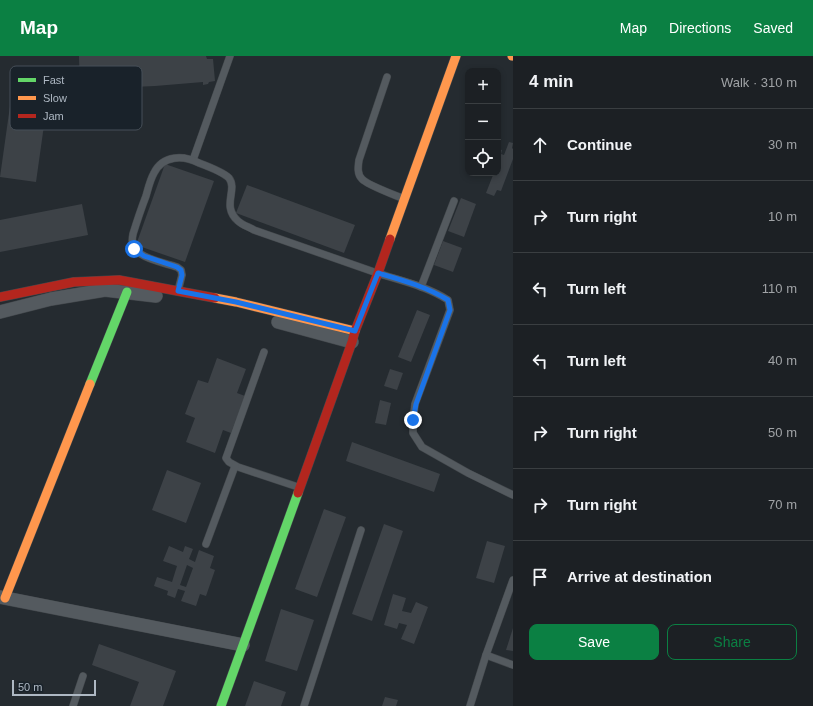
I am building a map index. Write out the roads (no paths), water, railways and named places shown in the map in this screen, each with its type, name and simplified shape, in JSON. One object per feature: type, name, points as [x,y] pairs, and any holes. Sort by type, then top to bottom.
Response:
[{"type":"street","points":[[221,706],[353,336],[378,273],[456,56]]},
{"type":"street","points":[[0,297],[74,282],[119,280],[236,302],[353,336]]},
{"type":"street","points":[[0,312],[51,299],[105,290],[183,300],[353,336]]},
{"type":"street","points":[[128,292],[3,598],[243,645]]},
{"type":"lane","points":[[193,160],[230,56]]},
{"type":"lane","points":[[387,77],[359,160],[358,172],[362,179],[366,182],[404,199]]},
{"type":"lane","points":[[178,291],[182,275],[181,270],[177,267],[144,256],[134,249],[132,242],[133,234],[154,172],[163,162],[179,157],[193,160],[229,178],[232,187],[230,206],[232,215],[239,222],[254,230],[421,287],[448,300],[450,310],[416,404],[413,420],[413,432],[422,447],[468,473],[513,495]]},
{"type":"lane","points":[[421,287],[454,200]]},
{"type":"lane","points":[[264,352],[226,458],[228,462],[235,466],[300,488]]},
{"type":"lane","points":[[206,544],[235,466]]},
{"type":"lane","points":[[304,706],[361,530]]},
{"type":"lane","points":[[470,706],[486,655],[513,580]]},
{"type":"lane","points":[[486,655],[513,666]]},
{"type":"lane","points":[[73,706],[83,676]]}]
